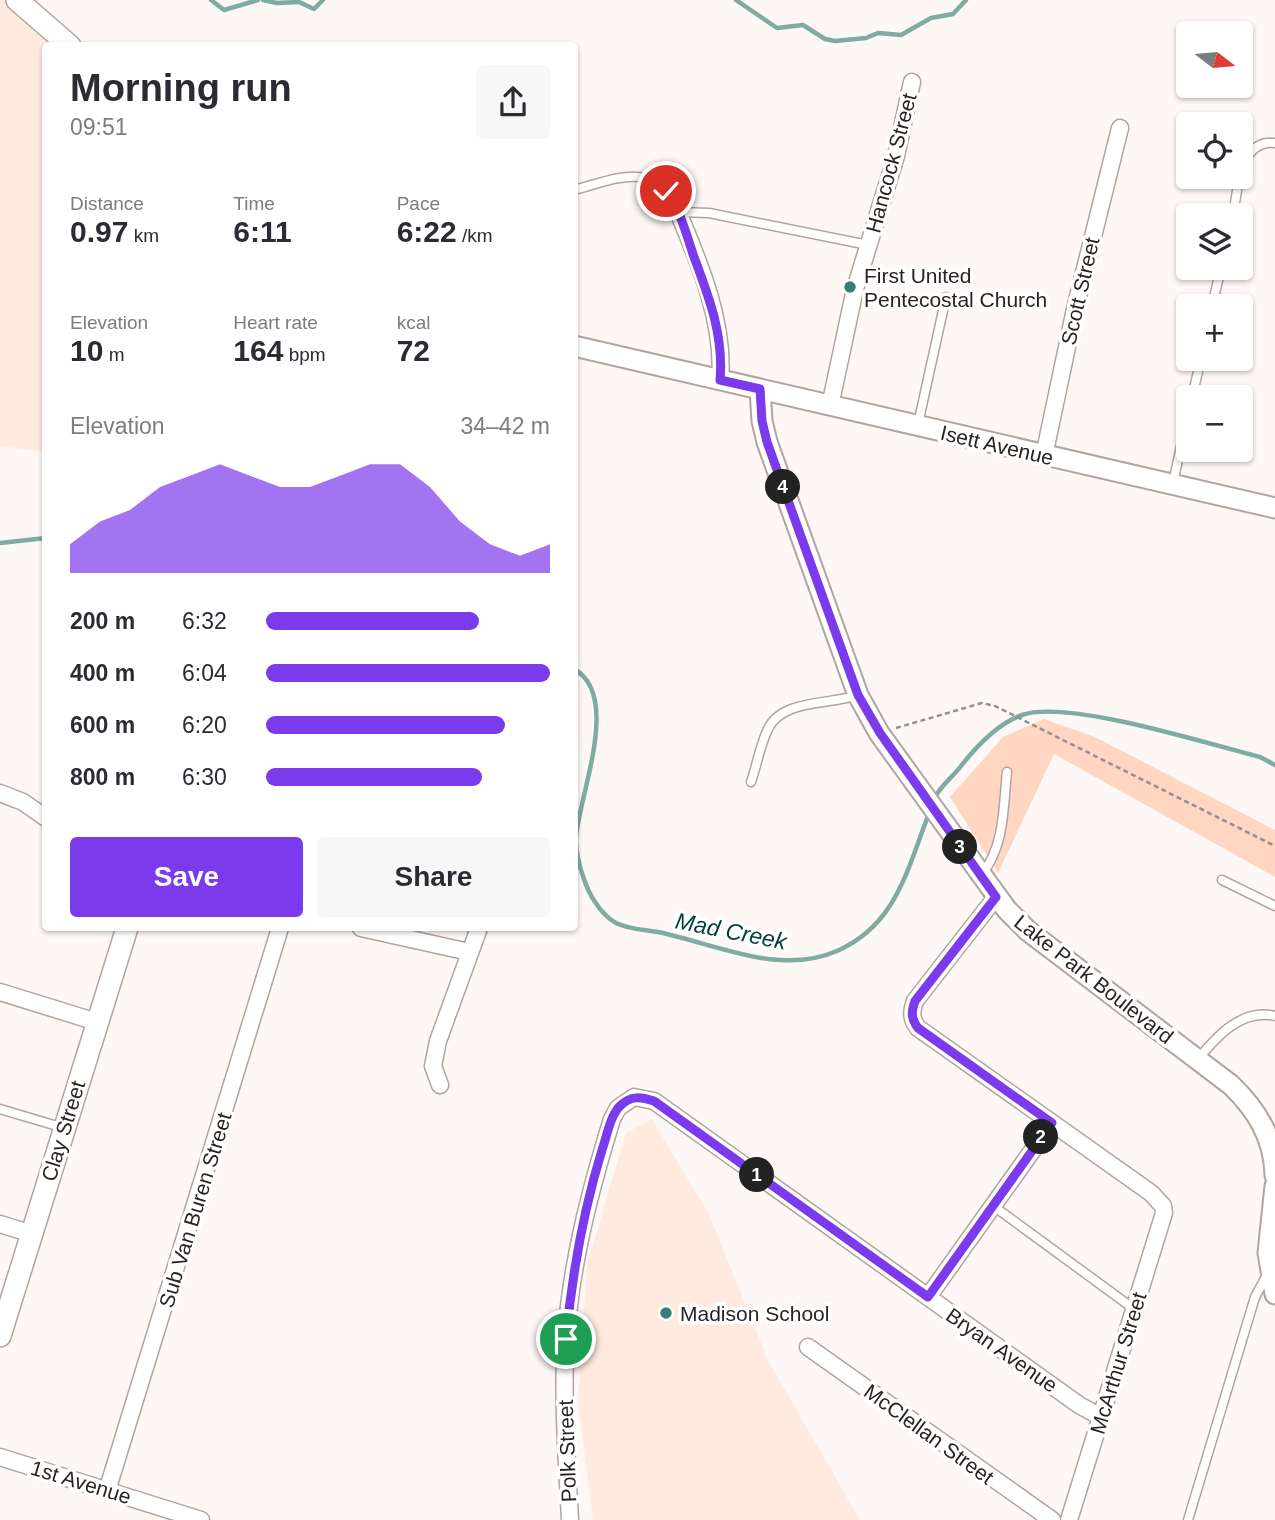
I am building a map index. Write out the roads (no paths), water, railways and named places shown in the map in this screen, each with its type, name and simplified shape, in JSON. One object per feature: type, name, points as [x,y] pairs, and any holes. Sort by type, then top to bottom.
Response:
[{"type":"main road","points":[[18,0],[65,42]]},
{"type":"main road","name":"Clay Street","points":[[0,1336],[126,931]]},
{"type":"street","name":"Hancock Street","points":[[830,406],[855,289],[896,156],[912,82]]},
{"type":"street","name":"Scott Street","points":[[1044,456],[1075,309],[1120,128]]},
{"type":"street","points":[[678,212],[702,276],[719,335],[722,359],[720,380]]},
{"type":"street","name":"Isett Avenue","points":[[578,347],[1275,508]]},
{"type":"street","name":"Lake Park Boulevard","points":[[760,389],[762,421],[767,442],[858,695],[880,733],[996,897],[1028,931],[1198,1060],[1247,1100],[1269,1123],[1275,1175]]},
{"type":"street","points":[[0,793],[23,802],[42,815]]},
{"type":"street","points":[[928,1297],[1052,1123],[918,1028],[912,1021],[915,1001],[996,897]]},
{"type":"street","name":"Sub Van Buren Street","points":[[107,1491],[279,931]]},
{"type":"street","points":[[374,931],[469,952]]},
{"type":"street","points":[[440,1085],[433,1066],[434,1057],[478,931]]},
{"type":"street","points":[[0,992],[97,1022]]},
{"type":"street","name":"Bryan Avenue","points":[[628,1100],[643,1097],[654,1101],[1079,1405],[1101,1417]]},
{"type":"street","name":"Polk Street","points":[[570,1520],[565,1376],[570,1296],[593,1182],[612,1119],[618,1108],[628,1100]]},
{"type":"street","name":"McArthur Street","points":[[1052,1123],[1151,1193],[1163,1206],[1164,1213],[1069,1520]]},
{"type":"street","points":[[1275,1186],[1268,1233],[1270,1269],[1275,1294]]},
{"type":"street","points":[[0,1224],[32,1234]]},
{"type":"street","name":"McClellan Street","points":[[808,1347],[1052,1520]]},
{"type":"street","name":"1st Avenue","points":[[0,1457],[201,1520]]},
{"type":"lane","points":[[1236,203],[1245,159],[1255,147],[1264,142],[1275,143]]},
{"type":"lane","points":[[578,189],[620,177],[649,177],[666,191],[678,212],[709,213],[868,245]]},
{"type":"lane","points":[[917,426],[946,297]]},
{"type":"lane","points":[[1172,485],[1177,462]]},
{"type":"lane","points":[[751,782],[768,729],[777,716],[802,706],[830,703],[858,695]]},
{"type":"lane","points":[[981,876],[995,856],[1000,840],[1007,772]]},
{"type":"lane","points":[[1222,880],[1275,906]]},
{"type":"lane","points":[[1198,1060],[1211,1044],[1244,1017],[1253,1013],[1275,1016]]},
{"type":"lane","points":[[0,1109],[64,1128]]},
{"type":"lane","points":[[992,1205],[1135,1310]]},
{"type":"lane","points":[[1188,1520],[1255,1297],[1270,1269]]},
{"type":"waterway","points":[[211,0],[224,10],[258,0]]},
{"type":"waterway","points":[[263,0],[277,3],[299,2],[314,9],[323,0]]},
{"type":"waterway","points":[[736,0],[777,28],[803,25],[825,39],[835,41],[866,38],[878,33],[901,35],[931,18],[953,14],[966,0]]},
{"type":"waterway","name":"Mad Creek","points":[[0,543],[42,538]]},
{"type":"waterway","name":"Mad Creek","points":[[578,673],[588,682],[595,701],[596,724],[594,749],[578,822]]},
{"type":"waterway","name":"Mad Creek","points":[[934,799],[988,736],[1022,715],[1043,712],[1071,713],[1139,725],[1260,757],[1275,765]]},
{"type":"waterway","name":"Mad Creek","points":[[578,858],[585,883],[595,903],[610,919],[622,926],[661,932],[774,960],[816,958],[858,940],[887,910],[907,873],[930,811]]},
{"type":"place","name":"First United Pentecostal Church","points":[[850,287]]},
{"type":"place","name":"Madison School","points":[[666,1313]]}]
